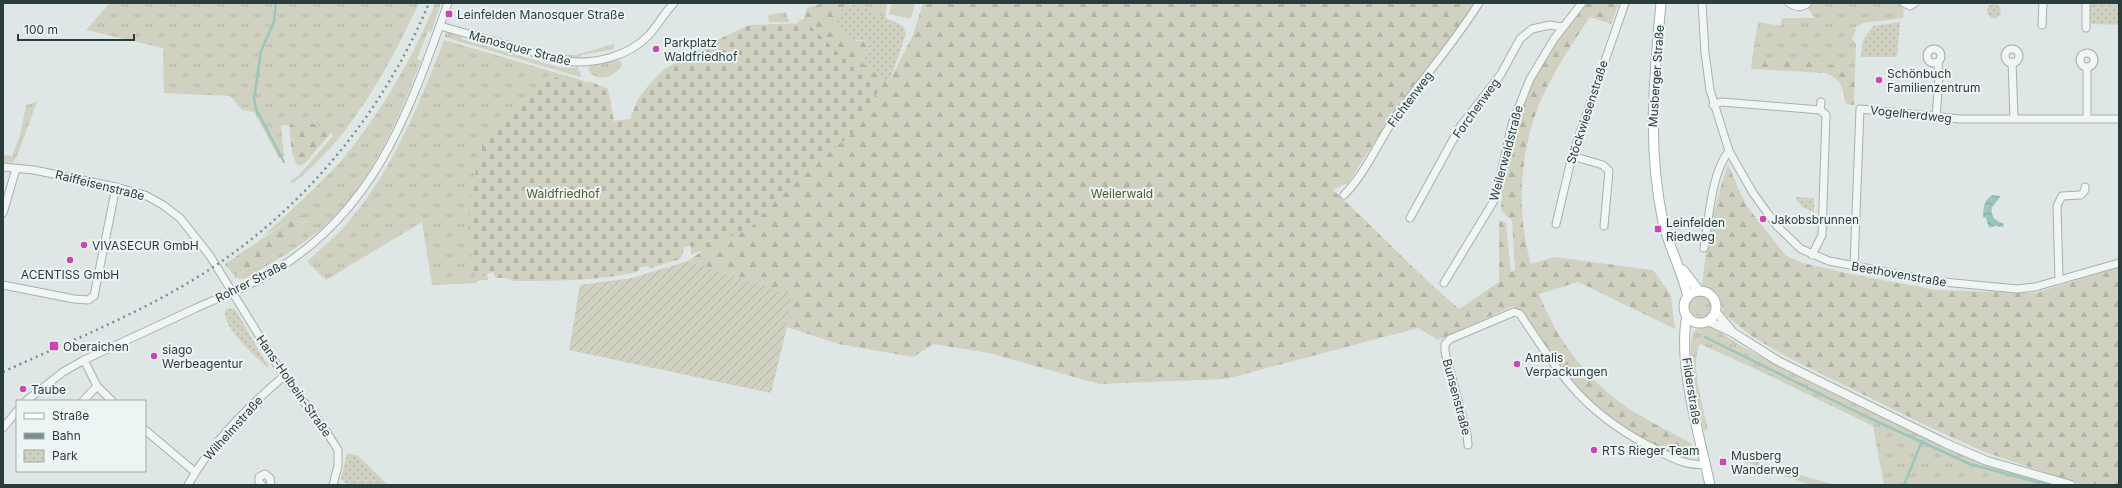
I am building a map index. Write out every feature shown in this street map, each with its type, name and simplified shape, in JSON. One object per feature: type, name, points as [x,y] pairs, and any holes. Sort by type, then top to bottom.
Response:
[{"type":"main road","name":"Musberger Straße","points":[[1661,3],[1652,93],[1653,150],[1664,224],[1679,265],[1688,297]]},
{"type":"main road","name":"Musberger Straße","points":[[1679,265],[1699,291]]},
{"type":"main road","points":[[1699,291],[1708,293],[1714,298],[1716,312],[1708,321],[1698,323],[1687,316],[1684,306],[1688,297],[1699,291]]},
{"type":"main road","name":"Filderstraße","points":[[1687,316],[1684,334],[1689,385],[1710,485]]},
{"type":"main road","name":"Filderstraße","points":[[1686,345],[1698,323]]},
{"type":"street","name":"Rohrer Straße","points":[[27,400],[63,372],[84,360],[234,292],[271,273],[297,256],[335,223],[353,204],[379,165],[406,113],[448,3]]},
{"type":"street","name":"Manosquer Straße","points":[[440,26],[564,61],[584,63],[618,55],[635,46],[650,34],[674,3]]},
{"type":"street","name":"Fichtenweg","points":[[1344,195],[1356,181],[1395,117],[1450,46],[1479,3]]},
{"type":"street","name":"Weilerwaldstraße","points":[[1444,283],[1492,206],[1498,190],[1509,135],[1522,96],[1534,71],[1562,27],[1582,3]]},
{"type":"street","name":"Stöckwiesenstraße","points":[[1556,224],[1572,156],[1625,3]]},
{"type":"street","name":"Beethovenstraße","points":[[1702,3],[1706,54],[1714,104],[1729,151],[1752,193],[1777,226],[1795,244],[1812,255],[1854,266],[1933,281],[2017,289],[2035,287],[2119,263]]},
{"type":"street","points":[[1789,3],[1793,6],[1801,7],[1808,3]]},
{"type":"street","points":[[1904,3],[1910,6],[1915,3]]},
{"type":"street","points":[[2042,25],[2043,3]]},
{"type":"street","points":[[2086,3],[2086,28]]},
{"type":"street","name":"Forchenweg","points":[[1410,218],[1460,126],[1501,74],[1520,39],[1532,29],[1550,25],[1562,27]]},
{"type":"street","points":[[1936,118],[1939,77],[1938,62]]},
{"type":"street","points":[[2012,62],[2014,118]]},
{"type":"street","points":[[2087,68],[2088,118]]},
{"type":"street","points":[[1714,104],[1721,102],[1820,110],[1826,115],[1824,219],[1822,235],[1812,255]]},
{"type":"street","points":[[1820,110],[1821,102]]},
{"type":"street","name":"Vogelherdweg","points":[[1854,266],[1860,109],[1936,118],[2119,119]]},
{"type":"street","points":[[1704,248],[1718,172],[1723,158],[1729,151]]},
{"type":"street","points":[[1572,156],[1603,165],[1609,171],[1604,226]]},
{"type":"street","name":"Raiffeisenstraße","points":[[3,167],[34,170],[116,187],[145,195],[163,205],[180,218],[210,256],[234,292]]},
{"type":"street","points":[[3,213],[16,169]]},
{"type":"street","points":[[3,285],[74,299],[88,300],[94,296],[116,187]]},
{"type":"street","points":[[2060,280],[2057,206],[2062,196],[2081,195],[2085,190],[2085,187]]},
{"type":"street","name":"Hans-Holbein-Straße","points":[[234,292],[284,376],[326,431],[338,450],[336,484]]},
{"type":"street","name":"Bunsenstraße","points":[[1468,445],[1467,434],[1445,352],[1446,344],[1450,339],[1514,312],[1520,314],[1564,380],[1603,418],[1632,438],[1674,458],[1693,465],[1706,464]]},
{"type":"street","points":[[1716,312],[1732,332]]},
{"type":"street","points":[[1708,321],[1732,332],[1778,361],[1951,446],[1987,461],[2071,485]]},
{"type":"street","points":[[84,360],[97,386],[111,400]]},
{"type":"street","name":"Wilhelmstraße","points":[[188,485],[195,472],[251,405],[284,376]]},
{"type":"street","points":[[84,400],[97,386]]},
{"type":"street","points":[[3,428],[16,412]]},
{"type":"street","points":[[146,431],[195,472]]},
{"type":"street","points":[[262,485],[259,482],[259,477],[265,474],[270,478],[271,485]]},
{"type":"green space","points":[[110,3],[419,3],[408,27],[381,76],[350,124],[313,166],[293,183],[290,181],[299,175],[333,136],[331,133],[306,122],[281,126],[284,156],[279,158],[254,112],[242,110],[230,96],[164,93],[163,48],[86,30]]},
{"type":"green space","points":[[435,3],[441,3],[431,32],[428,31],[417,59],[421,61],[397,119],[378,156],[355,192],[331,219],[296,248],[244,279],[236,278],[233,274],[245,271],[285,249],[293,229],[306,221],[290,220],[262,237],[330,173],[367,128],[406,65],[427,23]]},
{"type":"green space","name":"Weilerwald","points":[[824,3],[852,3],[845,7],[856,41],[866,40],[868,43],[863,63],[890,80],[913,35],[923,3],[1473,3],[1451,39],[1388,121],[1349,182],[1333,190],[1459,309],[1499,282],[1499,220],[1506,223],[1511,272],[1515,270],[1512,220],[1501,211],[1505,166],[1511,135],[1515,119],[1526,92],[1547,57],[1585,3],[1619,3],[1611,24],[1590,17],[1557,68],[1541,100],[1528,140],[1524,161],[1522,203],[1526,244],[1531,264],[1554,257],[1653,270],[1671,295],[1675,329],[1578,282],[1539,294],[1546,311],[1564,343],[1587,372],[1599,385],[1628,408],[1692,444],[1688,463],[1649,446],[1582,399],[1513,306],[1438,340],[1418,328],[1226,379],[1099,384],[989,353],[933,344],[913,357],[838,344],[787,327],[792,295],[688,261],[701,252],[700,225],[803,103],[798,21],[804,19],[807,8]]},
{"type":"green space","points":[[887,3],[885,22],[855,4]]},
{"type":"green space","points":[[892,3],[915,3],[911,19],[889,14]]},
{"type":"green space","points":[[1811,3],[1898,3],[1904,9],[1903,18],[1864,23],[1854,28],[1856,30],[1852,39],[1856,44],[1855,71],[1817,62],[1752,59],[1758,22],[1781,26],[1782,18],[1815,18],[1807,7]]},
{"type":"green space","points":[[2089,3],[2119,3],[2119,25],[2092,24],[2089,22]]},
{"type":"green space","points":[[852,4],[859,4],[874,14],[882,16],[903,26],[906,34],[890,80],[881,78],[863,63],[868,43],[866,40],[850,38],[837,28],[840,13]]},
{"type":"green space","points":[[1991,4],[1997,4],[2001,8],[2001,14],[1997,18],[1991,18],[1987,14],[1987,8]]},
{"type":"green space","points":[[786,12],[789,22],[769,22],[768,15]]},
{"type":"green space","points":[[1900,22],[1897,57],[1861,57],[1863,40],[1873,26]]},
{"type":"green space","name":"Waldfriedhof","points":[[807,23],[878,91],[851,135],[795,178],[752,226],[691,255],[691,246],[684,247],[680,259],[650,268],[647,266],[641,267],[637,272],[622,275],[576,280],[514,281],[506,278],[496,278],[493,272],[475,278],[468,221],[478,155],[485,142],[509,111],[536,87],[558,77],[582,83],[591,82],[608,89],[614,121],[630,119],[638,99],[662,71],[698,49],[749,25]]},
{"type":"green space","points":[[446,32],[459,34],[462,39],[558,67],[575,68],[577,66],[581,74],[580,77],[444,37]]},
{"type":"green space","points":[[444,40],[584,81],[588,92],[485,262],[488,280],[480,280],[475,283],[432,285],[422,222],[326,280],[307,262],[345,226],[366,200],[380,178],[393,156],[415,111]]},
{"type":"green space","points":[[614,44],[614,49],[582,55],[579,59],[561,57],[563,55],[575,55]]},
{"type":"green space","points":[[1752,59],[1817,62],[1855,71],[1854,105],[1846,104],[1840,84],[1831,75],[1825,73],[1751,69]]},
{"type":"green space","points":[[615,60],[621,61],[622,66],[610,76],[600,78],[591,74],[588,69],[590,65]]},
{"type":"green space","points":[[37,102],[17,156],[13,162],[3,163],[3,155],[12,156],[20,136],[26,105]]},
{"type":"green space","points":[[306,122],[318,125],[331,133],[305,163],[299,166],[296,163],[292,153],[289,125]]},
{"type":"green space","points":[[1728,165],[1746,205],[1786,256],[1803,263],[1851,274],[1936,290],[2035,293],[2119,267],[2119,485],[2082,485],[1982,451],[1923,424],[1789,358],[1750,335],[1723,313],[1722,302],[1718,295],[1712,289],[1702,286],[1711,224]]},
{"type":"green space","points":[[1795,197],[1814,198],[1814,212],[1802,207]]},
{"type":"green space","points":[[302,216],[306,220],[293,229],[285,249],[245,271],[233,274],[225,264],[290,220]]},
{"type":"green space","points":[[688,261],[792,295],[787,327],[771,393],[569,350],[580,285],[632,278]]},
{"type":"green space","points":[[1701,295],[1709,298],[1712,306],[1709,314],[1701,317],[1693,314],[1690,306],[1693,298]]},
{"type":"green space","points":[[229,308],[235,309],[265,361],[269,365],[268,368],[241,342],[229,326],[225,311]]},
{"type":"green space","points":[[1705,326],[1712,327],[1743,347],[1811,383],[1951,450],[2060,485],[1884,485],[1873,426],[1764,373],[1700,344],[1697,353],[1696,374],[1700,398],[1708,429],[1704,431],[1693,380],[1691,366],[1691,341],[1694,332]]},
{"type":"green space","points":[[1731,449],[1771,467],[1836,485],[1810,485],[1732,457]]},
{"type":"green space","points":[[347,454],[357,455],[388,485],[348,485],[341,479]]},
{"type":"water","points":[[1992,195],[2001,196],[1992,207],[1992,213],[1994,218],[2004,224],[2003,227],[1995,226],[1989,228],[1986,218],[1983,217],[1985,202]]},
{"type":"waterway","points":[[276,3],[274,22],[261,51],[254,99],[256,109],[284,162]]},
{"type":"waterway","points":[[1705,337],[1869,418],[1970,464],[2048,485]]},
{"type":"waterway","points":[[1904,485],[1922,441]]},
{"type":"railway","points":[[3,372],[129,315],[177,289],[201,275],[238,249],[273,221],[306,190],[364,121],[410,44],[429,3]]},
{"type":"place","name":"Leinfelden Manosquer Straße","points":[[449,14]]},
{"type":"place","name":"Parkplatz Waldfriedhof","points":[[656,49]]},
{"type":"place","name":"Schönbuch Familienzentrum","points":[[1879,80]]},
{"type":"place","name":"Jakobsbrunnen","points":[[1763,219]]},
{"type":"place","name":"Leinfelden Riedweg","points":[[1658,229]]},
{"type":"place","name":"VIVASECUR GmbH","points":[[84,245]]},
{"type":"place","name":"ACENTISS GmbH","points":[[70,260]]},
{"type":"place","name":"Oberaichen","points":[[54,346]]},
{"type":"place","name":"siago Werbeagentur","points":[[154,356]]},
{"type":"place","name":"Antalis Verpackungen","points":[[1517,364]]},
{"type":"place","name":"Taube","points":[[23,389]]},
{"type":"place","name":"RTS Rieger Team","points":[[1594,450]]},
{"type":"place","name":"Musberg Wanderweg","points":[[1723,462]]}]
